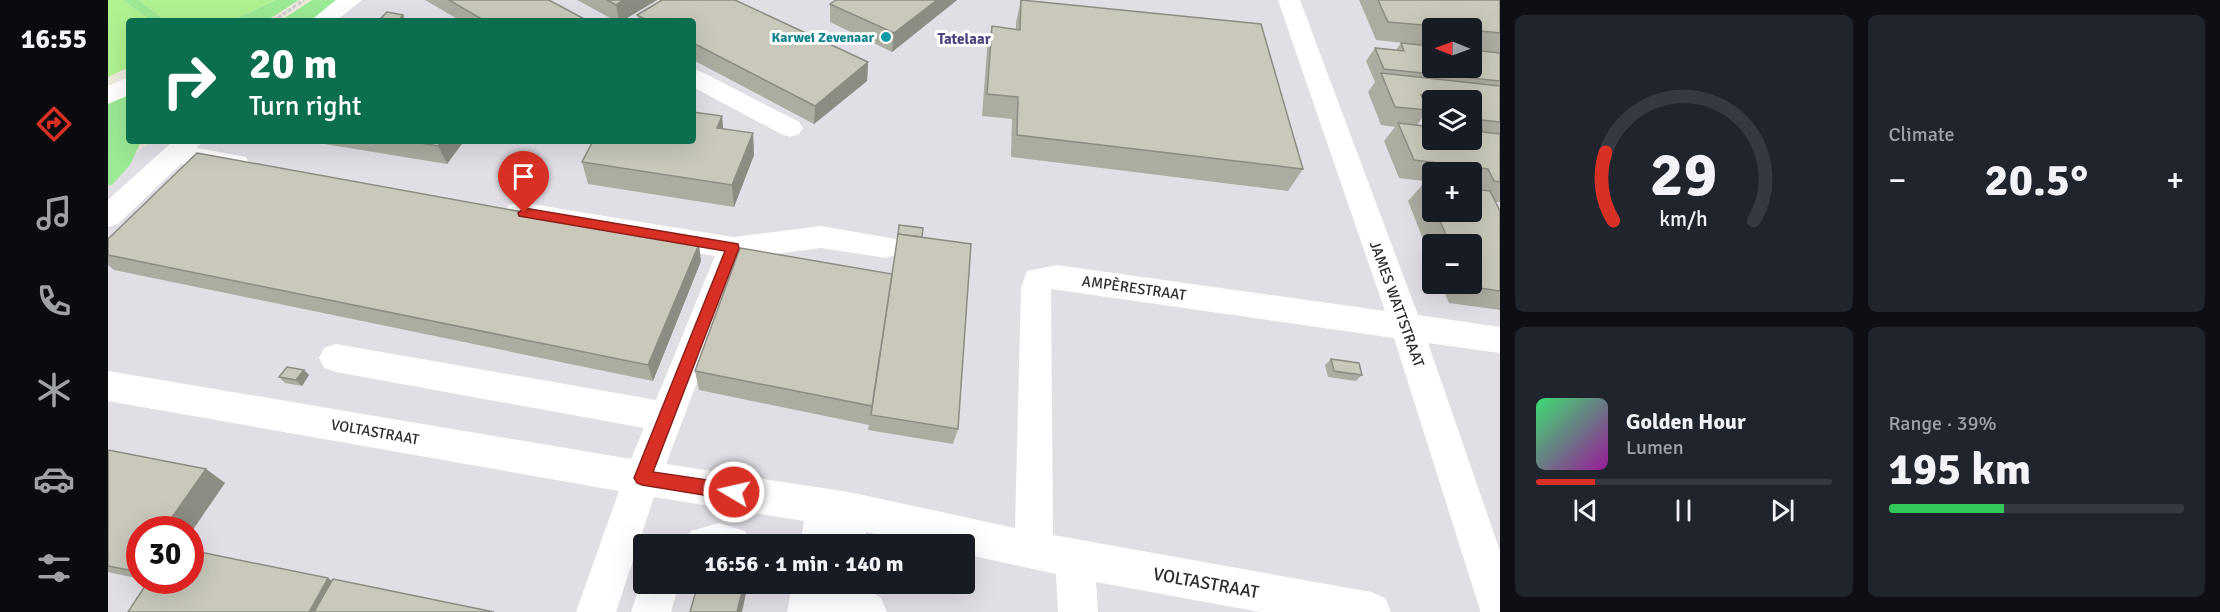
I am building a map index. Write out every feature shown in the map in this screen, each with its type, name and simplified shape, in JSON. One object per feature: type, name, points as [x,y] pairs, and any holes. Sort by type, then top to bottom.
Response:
[{"type":"street","points":[[325,18],[351,0]]},
{"type":"street","name":"JAMES WATTSTRAAT","points":[[1289,0],[1406,327],[1500,610]]},
{"type":"street","points":[[696,79],[790,128]]},
{"type":"street","points":[[108,96],[126,87]]},
{"type":"street","points":[[108,218],[182,147],[256,168]]},
{"type":"street","points":[[489,207],[733,248],[821,237],[886,248]]},
{"type":"street","points":[[596,612],[642,478],[733,248]]},
{"type":"street","name":"AMPÈRESTRAAT","points":[[1034,551],[1036,288],[1038,279],[1057,277],[1500,340]]},
{"type":"street","points":[[336,358],[666,417]]},
{"type":"street","name":"VOLTASTRAAT","points":[[108,386],[642,478],[840,520],[1034,551],[1371,612]]},
{"type":"street","points":[[828,534],[840,520]]},
{"type":"street","points":[[1075,559],[1078,612]]},
{"type":"street","points":[[651,612],[656,594]]},
{"type":"street","points":[[807,612],[810,594]]},
{"type":"street","points":[[838,594],[867,612]]},
{"type":"path","points":[[277,18],[304,0]]},
{"type":"shaded area","points":[[339,0],[1500,0],[1500,612],[108,612],[108,174],[148,144],[696,144],[696,18],[315,18]]},
{"type":"green space","points":[[108,0],[122,0],[148,18],[126,18],[126,68],[108,77]]},
{"type":"green space","points":[[122,0],[139,0],[162,18],[148,18]]},
{"type":"green space","points":[[139,0],[276,0],[237,18],[162,18]]},
{"type":"green space","points":[[276,0],[299,0],[271,18],[237,18]]},
{"type":"green space","points":[[312,0],[343,0],[317,18],[285,18]]},
{"type":"green space","points":[[126,90],[126,144],[140,144],[130,165],[112,185],[108,185],[108,99]]},
{"type":"building","points":[[449,0],[549,0],[582,18],[480,18]]},
{"type":"building","points":[[607,0],[623,0],[616,5]]},
{"type":"building","points":[[662,0],[735,0],[868,62],[815,106],[696,45],[696,18],[643,18],[637,15]]},
{"type":"building","points":[[836,0],[937,0],[894,33],[830,4]]},
{"type":"building","points":[[1021,0],[1261,24],[1303,169],[1017,135],[1018,97],[987,94],[992,26],[1020,30]]},
{"type":"building","points":[[1378,0],[1500,0],[1500,33],[1482,31],[1482,18],[1422,18],[1422,25],[1388,22]]},
{"type":"building","points":[[387,12],[403,15],[400,18],[381,18]]},
{"type":"building","points":[[1401,43],[1422,45],[1422,73],[1384,69],[1375,48],[1404,51]]},
{"type":"building","points":[[1482,51],[1500,53],[1500,81],[1471,78],[1482,78]]},
{"type":"building","points":[[1381,73],[1500,86],[1500,122],[1482,120],[1482,90],[1422,90],[1422,109],[1395,107]]},
{"type":"building","points":[[696,112],[722,116],[717,128],[753,133],[732,185],[582,162],[591,144],[696,144]]},
{"type":"building","points":[[1398,123],[1422,126],[1422,150],[1482,150],[1482,130],[1483,132],[1500,134],[1500,182],[1494,181],[1488,169],[1482,168],[1482,162],[1414,160]]},
{"type":"building","points":[[197,153],[699,244],[648,365],[108,255],[108,239]]},
{"type":"building","points":[[1482,190],[1490,191],[1500,211],[1500,291],[1482,288],[1482,234],[1446,234],[1440,222],[1482,222]]},
{"type":"building","points":[[899,225],[923,228],[922,237],[898,234]]},
{"type":"building","points":[[898,234],[971,244],[958,429],[871,415]]},
{"type":"building","points":[[740,248],[892,274],[872,406],[695,371]]},
{"type":"building","points":[[1331,359],[1359,363],[1362,375],[1334,371]]},
{"type":"building","points":[[287,367],[304,370],[296,380],[279,377]]},
{"type":"building","points":[[108,450],[206,469],[173,516],[126,516],[126,569],[108,566]]},
{"type":"building","points":[[204,553],[328,578],[309,612],[128,612],[140,594],[204,594]]},
{"type":"building","points":[[333,579],[494,612],[314,612]]},
{"type":"building","points":[[695,594],[742,594],[737,612],[690,612]]},
{"type":"place","name":"Karwei Zevenaar","points":[[886,37]]},
{"type":"district","name":"Tatelaar","points":[[964,39]]},
{"type":"route","points":[[524,213],[733,248],[642,478],[734,492]]}]
